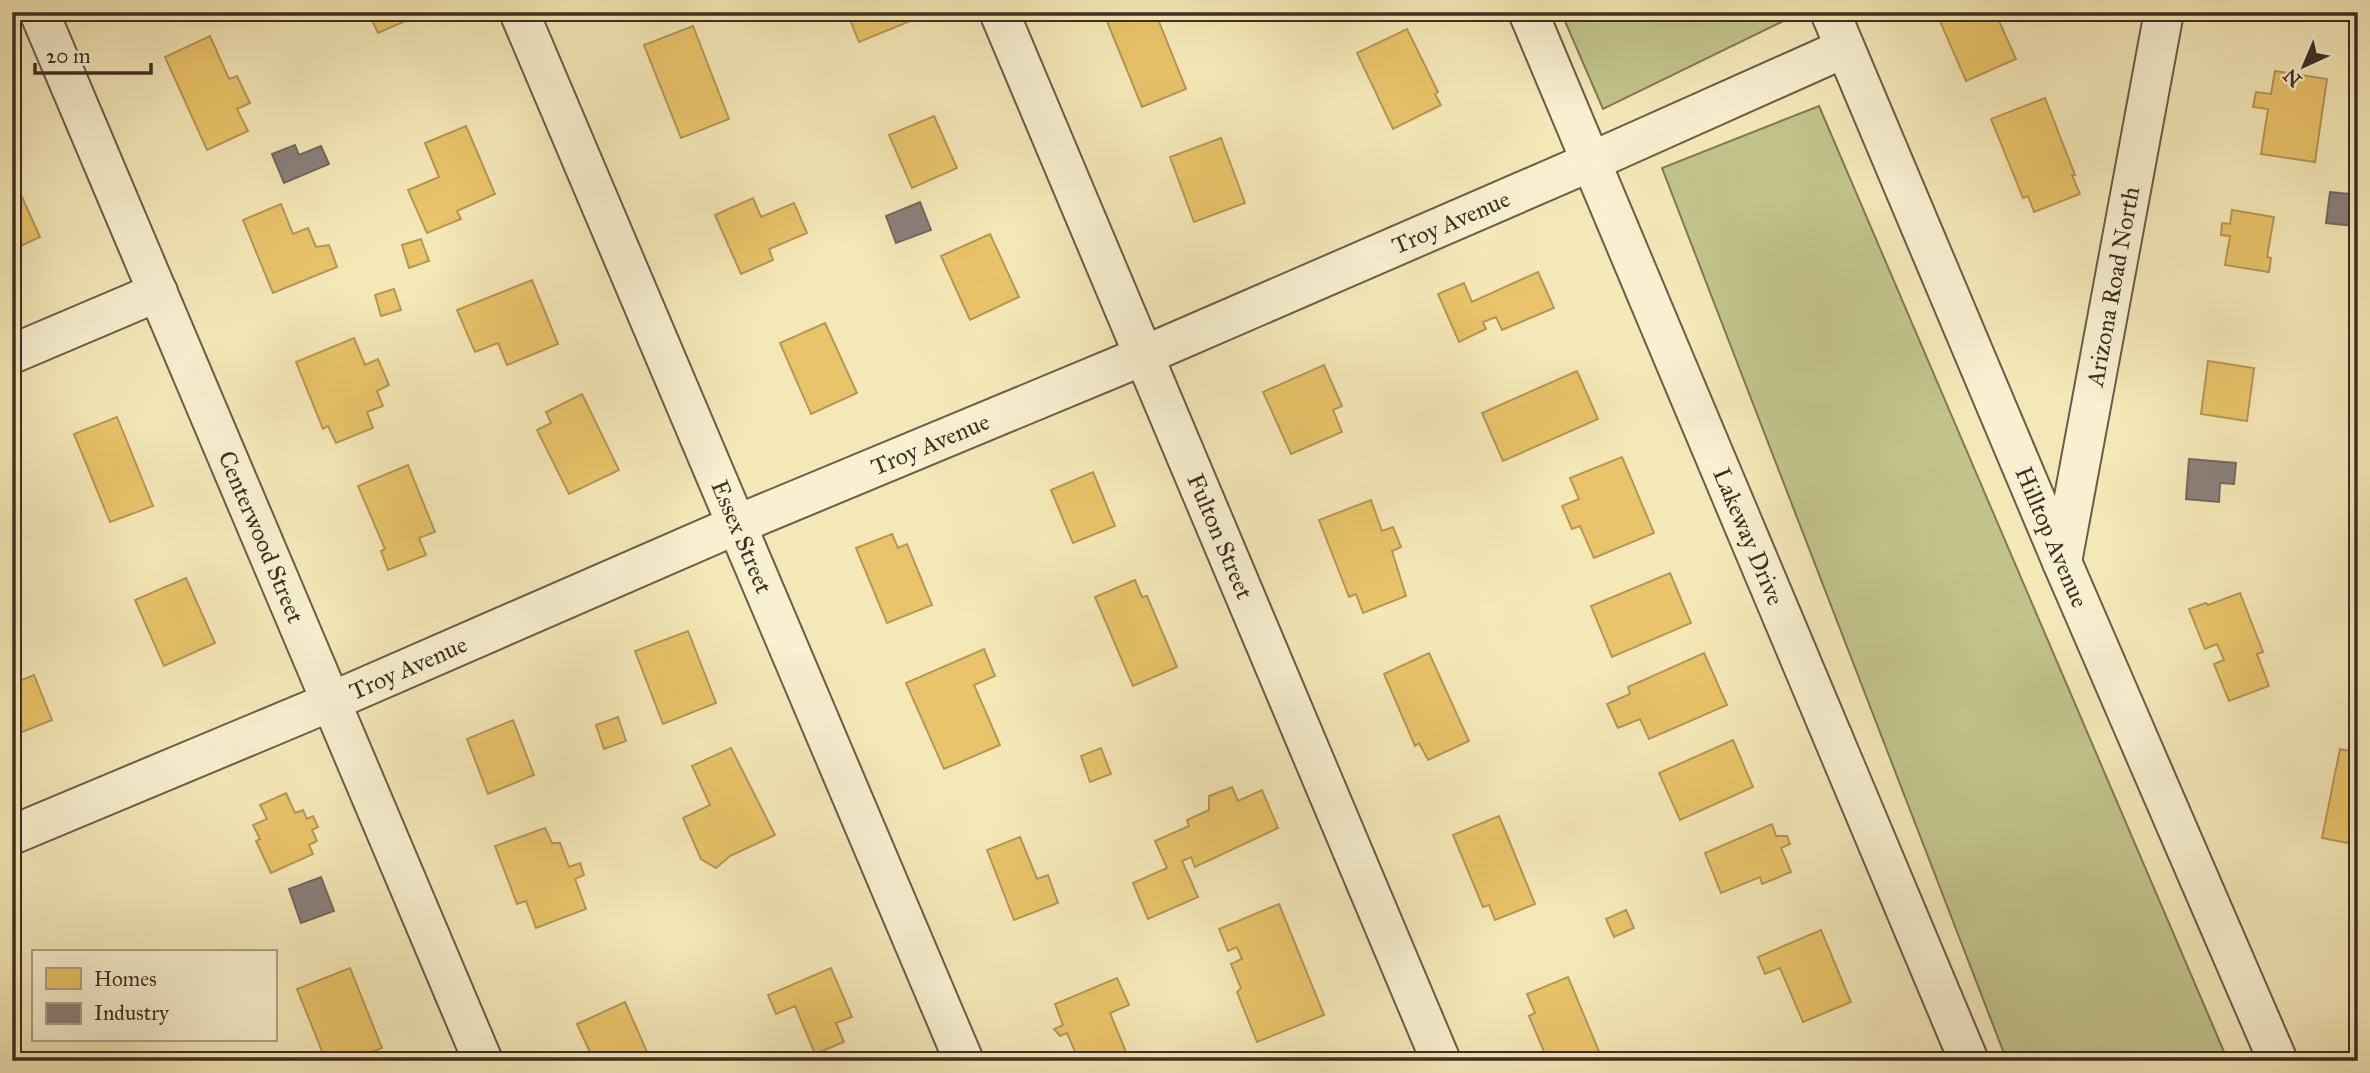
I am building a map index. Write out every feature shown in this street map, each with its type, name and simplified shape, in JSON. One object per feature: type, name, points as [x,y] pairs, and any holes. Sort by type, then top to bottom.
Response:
[{"type":"street","name":"Centerwood Street","points":[[39,12],[483,1061]]},
{"type":"street","name":"Essex Street","points":[[519,12],[964,1061]]},
{"type":"street","name":"Fulton Street","points":[[999,12],[1441,1061]]},
{"type":"street","name":"Lakeway Drive","points":[[1528,12],[1969,1061]]},
{"type":"street","name":"Hilltop Avenue","points":[[1830,12],[2062,562],[2278,1061]]},
{"type":"street","name":"Arizona Road North","points":[[2062,562],[2164,12]]},
{"type":"street","name":"Troy Avenue","points":[[12,835],[330,702],[736,525],[1145,355],[1846,48]]},
{"type":"street","points":[[12,354],[158,292]]},
{"type":"green space","points":[[1561,12],[1802,12],[1603,109]]},
{"type":"green space","points":[[1819,106],[2228,1061],[2007,1061],[1662,168]]},
{"type":"building: Homes","points":[[368,12],[418,12],[419,15],[378,33]]},
{"type":"building: Homes","points":[[847,12],[904,12],[908,22],[859,42]]},
{"type":"building: Homes","points":[[1124,12],[1155,12],[1186,89],[1142,107],[1106,19]]},
{"type":"building: Homes","points":[[1936,12],[1995,12],[2016,59],[1966,81]]},
{"type":"building: Homes","points":[[693,26],[729,119],[681,138],[644,45]]},
{"type":"building: Homes","points":[[1407,29],[1438,92],[1435,94],[1441,105],[1393,129],[1357,53]]},
{"type":"building: Homes","points":[[210,36],[229,79],[237,76],[250,103],[237,109],[248,131],[207,150],[165,57]]},
{"type":"building: Homes","points":[[2275,71],[2327,79],[2315,162],[2261,154],[2268,109],[2253,107],[2256,92],[2271,94]]},
{"type":"building: Homes","points":[[2045,98],[2080,194],[2034,212],[2028,196],[2023,198],[1991,119]]},
{"type":"building: Homes","points":[[934,116],[957,168],[912,188],[889,135]]},
{"type":"building: Homes","points":[[466,126],[495,194],[457,211],[461,219],[427,233],[408,190],[439,177],[425,143]]},
{"type":"building: Homes","points":[[1221,138],[1245,203],[1194,222],[1170,157]]},
{"type":"building: Homes","points":[[12,175],[40,237],[12,250]]},
{"type":"building: Homes","points":[[753,198],[761,217],[794,203],[807,233],[769,249],[773,260],[741,274],[715,215]]},
{"type":"building: Homes","points":[[281,204],[293,234],[308,228],[316,247],[329,245],[337,267],[273,293],[243,220]]},
{"type":"building: Homes","points":[[2232,210],[2274,217],[2267,257],[2271,258],[2269,272],[2225,265],[2230,236],[2221,235],[2222,223],[2230,224]]},
{"type":"building: Homes","points":[[990,234],[1019,297],[970,320],[941,256]]},
{"type":"building: Homes","points":[[421,239],[429,261],[409,268],[402,245]]},
{"type":"building: Homes","points":[[1538,272],[1554,308],[1502,330],[1496,317],[1483,322],[1486,329],[1459,342],[1438,294],[1464,283],[1472,302]]},
{"type":"building: Homes","points":[[532,280],[558,344],[507,365],[498,343],[475,352],[457,310]]},
{"type":"building: Homes","points":[[394,289],[401,310],[381,316],[375,295]]},
{"type":"building: Homes","points":[[825,323],[857,393],[811,414],[780,343]]},
{"type":"building: Homes","points":[[354,338],[365,365],[378,359],[389,385],[377,391],[383,406],[367,412],[373,428],[336,443],[328,426],[323,429],[296,362]]},
{"type":"building: Homes","points":[[2208,361],[2254,368],[2247,421],[2201,414]]},
{"type":"building: Homes","points":[[1324,365],[1342,406],[1333,410],[1342,432],[1291,454],[1263,392]]},
{"type":"building: Homes","points":[[1577,371],[1598,419],[1503,461],[1482,413]]},
{"type":"building: Homes","points":[[582,394],[619,470],[569,494],[537,430],[551,423],[546,412]]},
{"type":"building: Homes","points":[[117,417],[153,506],[110,522],[74,434]]},
{"type":"building: Homes","points":[[1622,457],[1654,533],[1594,558],[1580,526],[1572,529],[1562,506],[1579,499],[1570,478]]},
{"type":"building: Homes","points":[[408,465],[435,532],[419,538],[426,555],[388,570],[381,551],[385,549],[358,486]]},
{"type":"building: Homes","points":[[1093,472],[1115,526],[1073,543],[1051,490]]},
{"type":"building: Homes","points":[[1371,500],[1382,531],[1393,527],[1401,547],[1392,551],[1406,596],[1363,613],[1356,594],[1349,597],[1319,520]]},
{"type":"building: Homes","points":[[892,534],[898,548],[907,544],[932,605],[887,623],[856,548]]},
{"type":"building: Homes","points":[[1670,573],[1691,623],[1612,657],[1591,606]]},
{"type":"building: Homes","points":[[186,578],[215,643],[164,666],[135,600]]},
{"type":"building: Homes","points":[[1135,580],[1142,597],[1147,596],[1177,667],[1133,686],[1095,597]]},
{"type":"building: Homes","points":[[2240,593],[2263,652],[2257,654],[2269,686],[2229,701],[2214,664],[2224,660],[2217,644],[2205,649],[2189,609]]},
{"type":"building: Homes","points":[[688,631],[716,703],[663,724],[635,651]]},
{"type":"building: Homes","points":[[984,649],[995,676],[974,685],[1000,745],[944,769],[906,683]]},
{"type":"building: Homes","points":[[1429,653],[1469,741],[1428,760],[1419,743],[1415,746],[1384,674]]},
{"type":"building: Homes","points":[[1704,653],[1727,705],[1649,739],[1640,719],[1618,728],[1607,704],[1630,694],[1628,687]]},
{"type":"building: Homes","points":[[34,675],[52,720],[12,736],[12,684]]},
{"type":"building: Homes","points":[[618,717],[626,741],[604,749],[596,725]]},
{"type":"building: Homes","points":[[513,720],[534,775],[488,794],[467,739]]},
{"type":"building: Homes","points":[[1733,740],[1753,787],[1680,820],[1659,773]]},
{"type":"building: Homes","points":[[731,748],[775,835],[730,856],[716,868],[701,859],[683,818],[710,805],[692,766]]},
{"type":"building: Homes","points":[[1101,748],[1111,774],[1090,782],[1081,756]]},
{"type":"building: Homes","points":[[2340,749],[2358,753],[2358,845],[2322,838]]},
{"type":"building: Homes","points":[[1232,787],[1238,801],[1262,790],[1278,828],[1195,867],[1191,857],[1182,861],[1198,897],[1148,919],[1133,883],[1167,868],[1155,841],[1189,826],[1187,820],[1209,810],[1209,796]]},
{"type":"building: Homes","points":[[286,793],[295,813],[303,810],[307,819],[313,816],[318,827],[312,830],[317,841],[309,845],[313,854],[271,873],[256,841],[260,839],[253,825],[267,819],[260,805]]},
{"type":"building: Homes","points":[[1499,816],[1535,904],[1495,920],[1489,905],[1483,907],[1453,835]]},
{"type":"building: Homes","points":[[1772,824],[1776,836],[1787,836],[1790,844],[1781,848],[1791,872],[1762,884],[1760,877],[1721,893],[1705,853]]},
{"type":"building: Homes","points":[[545,828],[552,843],[560,843],[569,867],[580,863],[584,875],[575,879],[586,909],[536,928],[526,901],[517,904],[495,846]]},
{"type":"building: Homes","points":[[1020,837],[1037,879],[1048,875],[1058,903],[1014,920],[987,850]]},
{"type":"building: Homes","points":[[1279,904],[1324,1015],[1257,1042],[1237,992],[1241,988],[1231,964],[1242,959],[1237,947],[1228,951],[1219,929]]},
{"type":"building: Homes","points":[[1626,910],[1634,928],[1614,937],[1606,919]]},
{"type":"building: Homes","points":[[1821,930],[1851,1002],[1803,1022],[1780,968],[1765,974],[1758,957]]},
{"type":"building: Homes","points":[[350,968],[382,1048],[349,1061],[326,1061],[297,989]]},
{"type":"building: Homes","points":[[831,968],[852,1017],[836,1023],[844,1042],[815,1054],[795,1006],[776,1014],[768,995]]},
{"type":"building: Homes","points":[[1568,977],[1603,1061],[1548,1061],[1529,1016],[1535,1013],[1527,994]]},
{"type":"building: Homes","points":[[1117,978],[1129,1005],[1110,1013],[1126,1052],[1121,1054],[1124,1061],[1079,1061],[1067,1033],[1060,1036],[1054,1029],[1063,1025],[1055,1004]]},
{"type":"building: Homes","points":[[625,1002],[651,1061],[594,1061],[577,1024]]},
{"type":"building: Industry","points":[[295,145],[299,155],[321,146],[329,164],[284,183],[272,154]]},
{"type":"building: Industry","points":[[2330,192],[2358,195],[2355,226],[2326,223]]},
{"type":"building: Industry","points":[[920,202],[931,230],[896,243],[886,216]]},
{"type":"building: Industry","points":[[2189,459],[2236,463],[2234,484],[2220,483],[2219,502],[2186,499]]},
{"type":"building: Industry","points":[[321,877],[334,911],[301,923],[289,889]]}]
